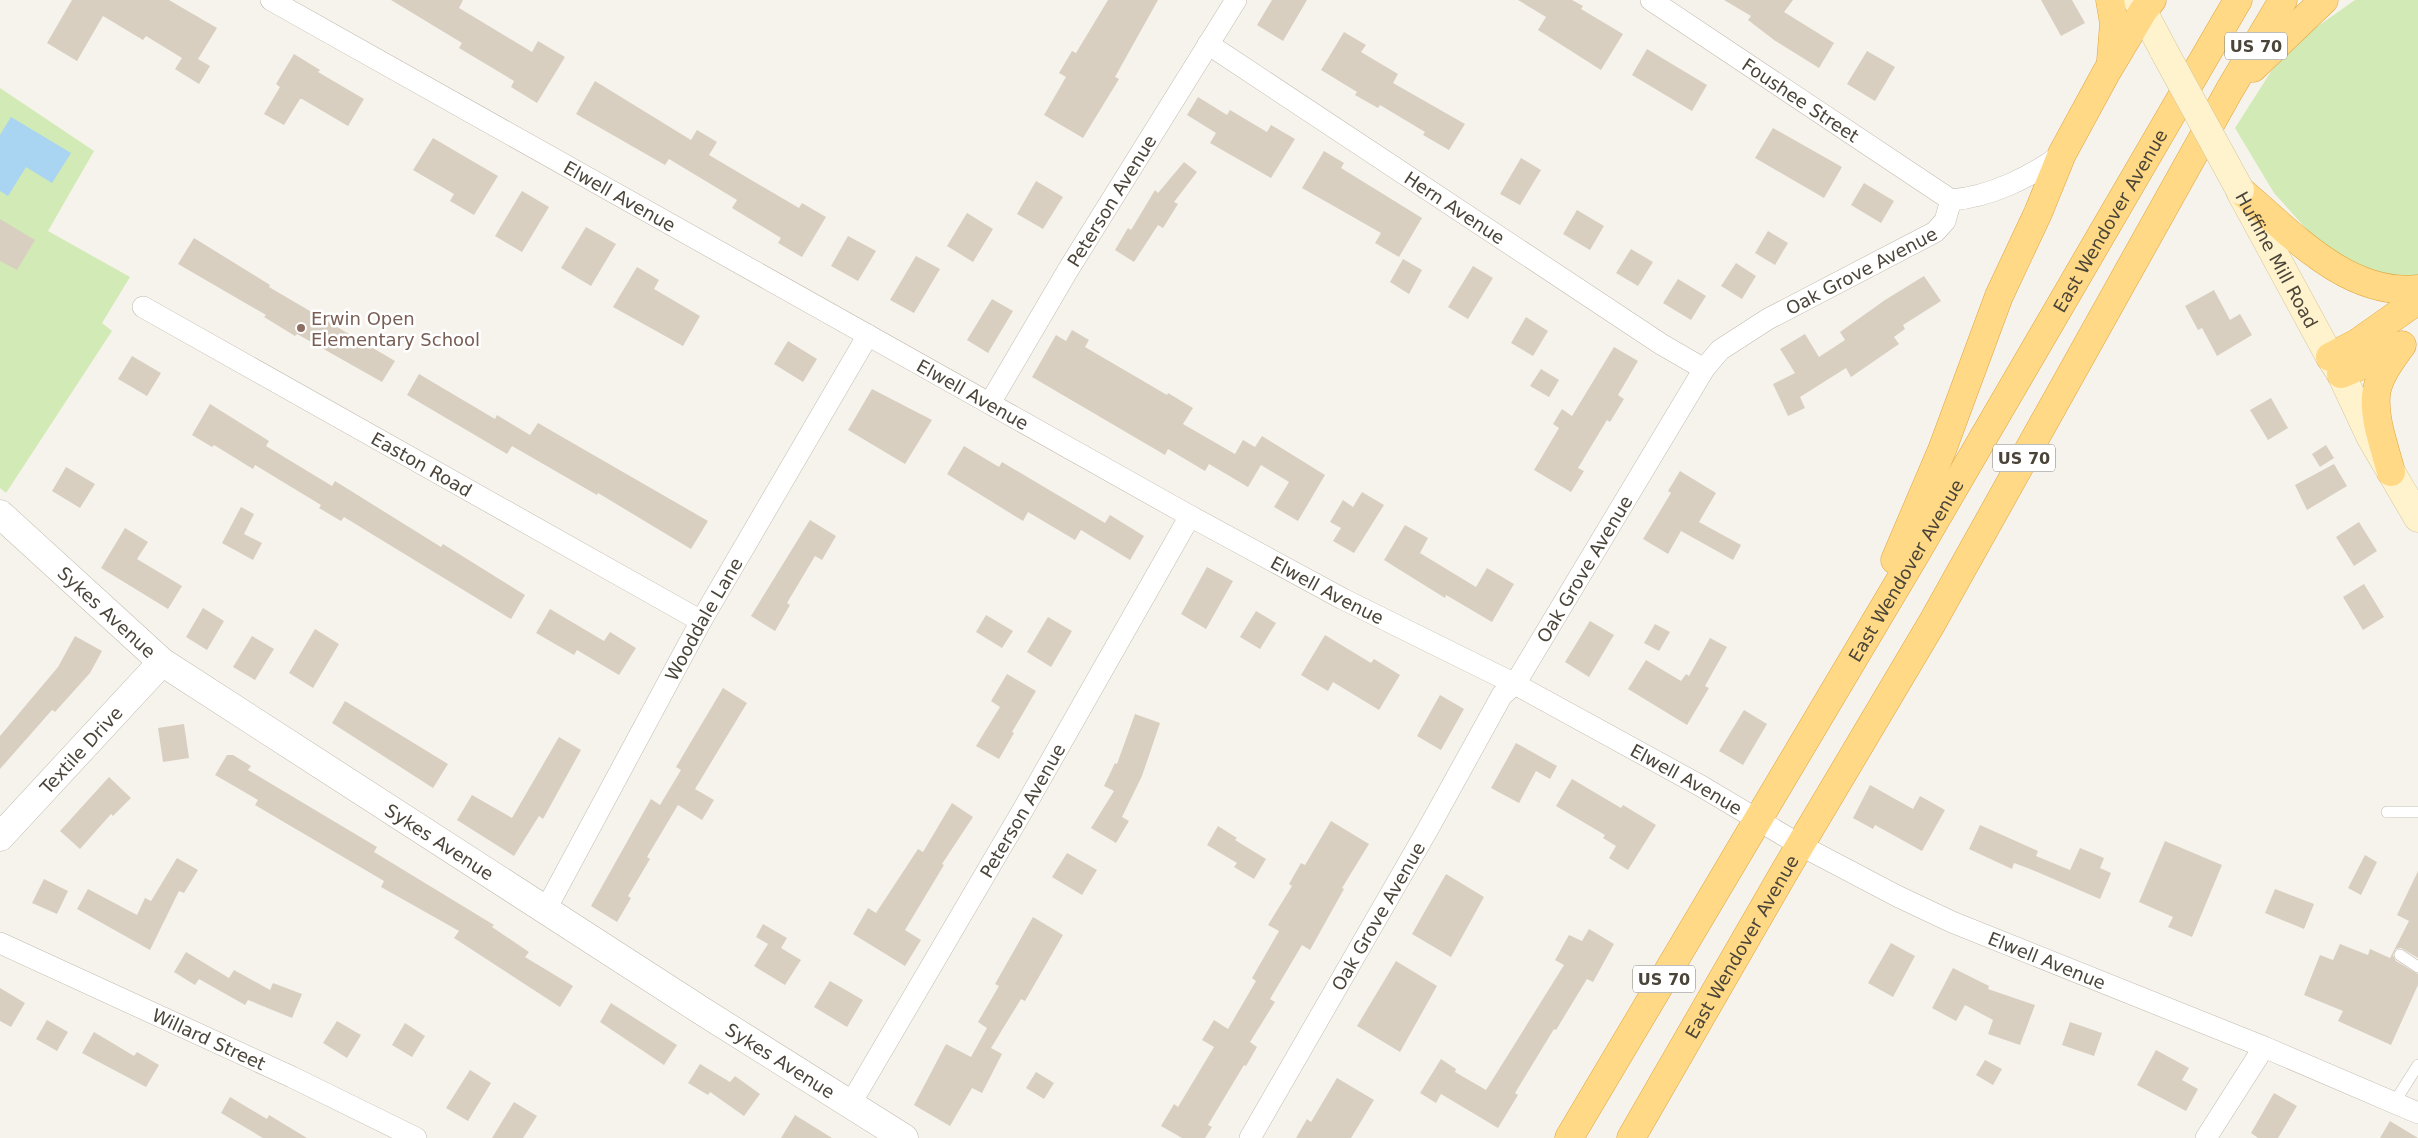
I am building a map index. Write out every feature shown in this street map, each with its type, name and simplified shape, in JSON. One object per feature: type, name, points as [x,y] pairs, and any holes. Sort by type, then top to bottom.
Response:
[{"type":"highway","points":[[2110,0],[2114,23],[2110,66]]},
{"type":"highway","name":"East Wendover Avenue","points":[[1569,1138],[1849,667],[2238,0]]},
{"type":"highway","name":"East Wendover Avenue","points":[[1631,1138],[1800,845],[1932,623],[2229,91],[2283,0]]},
{"type":"highway","points":[[2229,91],[2324,0]]},
{"type":"highway","points":[[1849,667],[1942,450],[1999,296],[2038,213],[2062,154],[2144,4]]},
{"type":"highway","points":[[2240,190],[2330,265],[2364,283],[2401,290],[2418,288]]},
{"type":"highway","points":[[2335,366],[2357,343],[2418,300]]},
{"type":"highway","points":[[2335,366],[2374,360],[2410,340]]},
{"type":"highway","points":[[2391,472],[2379,426],[2376,395],[2386,369],[2410,340]]},
{"type":"main road","name":"Huffine Mill Road","points":[[2144,4],[2164,51],[2335,366],[2371,438],[2418,518]]},
{"type":"street","name":"Elwell Avenue","points":[[271,0],[1190,516],[1344,599],[1515,684],[1800,845],[1952,922],[2264,1047],[2418,1113]]},
{"type":"street","name":"Peterson Avenue","points":[[990,403],[1068,270],[1236,0]]},
{"type":"street","name":"Foushee Street","points":[[1651,0],[1952,200]]},
{"type":"street","name":"Hern Avenue","points":[[1208,44],[1653,339],[1704,370]]},
{"type":"street","points":[[1952,200],[1972,198],[2041,170],[2062,154]]},
{"type":"street","name":"Oak Grove Avenue","points":[[1250,1138],[1428,829],[1502,695],[1515,684],[1704,370],[1720,350],[1768,319],[1935,232],[1945,222],[1952,200]]},
{"type":"street","name":"Easton Road","points":[[143,307],[701,621]]},
{"type":"street","name":"Wooddale Lane","points":[[546,908],[701,621],[868,335]]},
{"type":"street","name":"Sykes Avenue","points":[[0,514],[162,662],[546,908],[702,1011],[904,1138]]},
{"type":"street","name":"Peterson Avenue","points":[[851,1103],[1024,808],[1190,516]]},
{"type":"street","name":"Textile Drive","points":[[0,837],[162,662]]},
{"type":"street","name":"Willard Street","points":[[0,943],[292,1076],[416,1138]]},
{"type":"street","points":[[2206,1138],[2264,1047]]},
{"type":"lane","points":[[2388,812],[2418,812]]},
{"type":"lane","points":[[2400,954],[2418,967]]},
{"type":"lane","points":[[2394,1103],[2418,1066]]},
{"type":"green space","points":[[2355,0],[2418,0],[2418,276],[2388,277],[2365,272],[2309,232],[2274,193],[2235,128],[2272,70],[2311,31]]},
{"type":"green space","points":[[0,88],[94,151],[48,231],[130,277],[102,323],[112,331],[6,493],[0,488]]},
{"type":"water","points":[[11,117],[71,153],[52,183],[26,167],[8,196],[0,191],[0,135]]},
{"type":"building","points":[[72,0],[169,0],[217,28],[198,59],[210,66],[199,84],[175,69],[182,58],[146,36],[143,40],[103,16],[77,61],[47,43]]},
{"type":"building","points":[[391,0],[463,0],[459,8],[532,52],[538,41],[565,57],[537,103],[511,87],[514,81],[459,48],[462,43]]},
{"type":"building","points":[[1108,0],[1158,0],[1115,77],[1119,79],[1083,138],[1044,115],[1066,77],[1059,73],[1072,51],[1076,53]]},
{"type":"building","points":[[1272,0],[1307,0],[1283,41],[1257,25]]},
{"type":"building","points":[[1518,0],[1572,0],[1583,6],[1581,9],[1623,34],[1601,70],[1538,30],[1546,17]]},
{"type":"building","points":[[1724,0],[1793,0],[1784,12],[1834,43],[1819,68],[1774,40],[1748,20],[1751,16]]},
{"type":"building","points":[[2041,0],[2072,0],[2085,23],[2061,36]]},
{"type":"building","points":[[1344,32],[1366,45],[1361,52],[1398,74],[1393,83],[1465,124],[1449,150],[1423,135],[1425,132],[1380,105],[1378,108],[1355,95],[1357,92],[1321,70]]},
{"type":"building","points":[[1647,49],[1707,85],[1692,111],[1632,75]]},
{"type":"building","points":[[1867,51],[1895,67],[1875,101],[1847,84]]},
{"type":"building","points":[[294,54],[320,70],[318,72],[364,99],[348,126],[302,99],[300,99],[284,125],[264,114],[280,87],[276,84]]},
{"type":"building","points":[[595,81],[691,140],[697,130],[717,142],[709,155],[799,208],[802,203],[826,217],[802,257],[778,243],[781,238],[732,208],[737,200],[669,159],[665,165],[576,114]]},
{"type":"building","points":[[1198,97],[1227,115],[1230,110],[1267,132],[1271,125],[1295,139],[1271,178],[1210,143],[1216,133],[1187,115]]},
{"type":"building","points":[[1773,128],[1842,167],[1824,198],[1755,158]]},
{"type":"building","points":[[433,138],[498,176],[474,215],[450,201],[454,194],[413,170]]},
{"type":"building","points":[[1324,151],[1344,163],[1341,168],[1422,218],[1399,257],[1375,243],[1381,233],[1302,188]]},
{"type":"building","points":[[1521,158],[1541,170],[1520,205],[1500,194]]},
{"type":"building","points":[[1184,162],[1197,172],[1174,202],[1178,204],[1163,228],[1158,225],[1134,262],[1115,250],[1128,228],[1131,230],[1155,190],[1158,193]]},
{"type":"building","points":[[1036,181],[1063,197],[1043,229],[1017,214]]},
{"type":"building","points":[[1864,183],[1894,201],[1881,223],[1851,205]]},
{"type":"building","points":[[522,191],[549,207],[522,252],[495,236]]},
{"type":"building","points":[[1577,210],[1604,226],[1590,250],[1563,234]]},
{"type":"building","points":[[967,213],[993,229],[973,262],[947,246]]},
{"type":"building","points":[[0,219],[35,240],[17,270],[0,261]]},
{"type":"building","points":[[586,227],[616,244],[591,286],[561,268]]},
{"type":"building","points":[[1768,231],[1788,243],[1775,265],[1755,253]]},
{"type":"building","points":[[848,236],[876,251],[858,281],[831,266]]},
{"type":"building","points":[[194,238],[270,285],[269,287],[395,361],[382,382],[297,334],[295,336],[264,317],[266,315],[178,264]]},
{"type":"building","points":[[1631,249],[1653,262],[1638,286],[1616,273]]},
{"type":"building","points":[[916,256],[940,269],[914,313],[890,300]]},
{"type":"building","points":[[1403,259],[1422,270],[1409,294],[1390,282]]},
{"type":"building","points":[[1736,263],[1756,276],[1742,299],[1721,286]]},
{"type":"building","points":[[1473,266],[1493,278],[1468,319],[1448,307]]},
{"type":"building","points":[[637,267],[659,280],[654,289],[700,316],[683,346],[613,307]]},
{"type":"building","points":[[1924,276],[1941,301],[1903,325],[1905,329],[1894,337],[1899,344],[1851,377],[1846,368],[1800,397],[1805,408],[1788,416],[1773,384],[1795,373],[1780,349],[1805,334],[1819,357],[1845,340],[1840,332],[1885,300]]},
{"type":"building","points":[[1678,279],[1706,296],[1691,320],[1663,303]]},
{"type":"building","points":[[2214,290],[2230,320],[2240,314],[2252,335],[2217,356],[2202,328],[2198,330],[2185,306]]},
{"type":"building","points":[[992,299],[1013,311],[988,353],[967,340]]},
{"type":"building","points":[[1526,317],[1548,331],[1533,356],[1511,343]]},
{"type":"building","points":[[1072,330],[1089,340],[1085,347],[1193,408],[1183,424],[1235,454],[1243,440],[1255,447],[1262,436],[1325,475],[1298,521],[1274,507],[1289,482],[1261,465],[1248,487],[1209,464],[1205,471],[1168,449],[1165,455],[1032,377],[1056,335],[1066,341]]},
{"type":"building","points":[[788,341],[817,359],[803,382],[774,364]]},
{"type":"building","points":[[1614,347],[1638,361],[1618,395],[1624,399],[1610,422],[1607,420],[1578,468],[1584,471],[1571,492],[1534,470],[1559,428],[1553,424],[1562,409],[1572,416]]},
{"type":"building","points":[[132,356],[161,373],[147,396],[118,379]]},
{"type":"building","points":[[1541,369],[1559,380],[1549,397],[1530,386]]},
{"type":"building","points":[[419,374],[495,419],[497,415],[530,435],[538,423],[708,521],[691,549],[598,493],[597,495],[512,446],[507,454],[407,395]]},
{"type":"building","points":[[872,389],[932,420],[905,464],[848,430]]},
{"type":"building","points":[[2271,398],[2288,428],[2268,440],[2250,410]]},
{"type":"building","points":[[210,404],[269,441],[266,446],[332,486],[335,481],[441,547],[443,544],[525,595],[511,619],[344,517],[341,521],[319,508],[321,505],[255,465],[253,469],[214,445],[212,447],[192,435]]},
{"type":"building","points":[[2326,445],[2334,458],[2320,467],[2312,454]]},
{"type":"building","points":[[964,446],[999,467],[1002,462],[1105,523],[1110,515],[1144,536],[1130,560],[1081,530],[1075,540],[1028,512],[1023,521],[947,474]]},
{"type":"building","points":[[2334,464],[2347,486],[2307,510],[2295,485]]},
{"type":"building","points":[[66,467],[95,484],[80,508],[52,491]]},
{"type":"building","points":[[1680,471],[1716,493],[1699,522],[1741,545],[1733,560],[1681,531],[1668,554],[1643,539],[1671,493],[1668,491]]},
{"type":"building","points":[[1362,492],[1384,505],[1354,553],[1333,541],[1341,528],[1330,522],[1343,500],[1353,507]]},
{"type":"building","points":[[241,507],[254,514],[244,534],[262,543],[253,560],[222,543]]},
{"type":"building","points":[[810,520],[836,536],[822,560],[815,556],[787,603],[790,605],[775,631],[751,616]]},
{"type":"building","points":[[2359,522],[2377,551],[2354,566],[2336,537]]},
{"type":"building","points":[[1405,525],[1428,538],[1420,553],[1476,587],[1487,568],[1514,584],[1492,622],[1446,595],[1445,598],[1384,560]]},
{"type":"building","points":[[125,528],[148,542],[137,559],[182,586],[168,609],[101,568]]},
{"type":"building","points":[[1207,567],[1233,581],[1206,629],[1181,614]]},
{"type":"building","points":[[2364,584],[2384,617],[2363,630],[2343,597]]},
{"type":"building","points":[[203,608],[224,621],[207,650],[186,637]]},
{"type":"building","points":[[550,609],[604,641],[610,632],[636,648],[619,675],[577,650],[574,655],[536,633]]},
{"type":"building","points":[[1256,611],[1276,623],[1260,649],[1240,637]]},
{"type":"building","points":[[986,615],[1013,631],[1002,648],[976,632]]},
{"type":"building","points":[[1048,617],[1072,631],[1051,667],[1027,652]]},
{"type":"building","points":[[1590,621],[1614,635],[1589,677],[1565,662]]},
{"type":"building","points":[[1655,624],[1670,632],[1659,651],[1644,643]]},
{"type":"building","points":[[315,629],[339,644],[313,688],[289,673]]},
{"type":"building","points":[[1325,635],[1371,663],[1374,659],[1400,675],[1379,710],[1333,682],[1328,691],[1301,675]]},
{"type":"building","points":[[75,636],[102,651],[90,673],[55,712],[52,710],[0,769],[0,736],[58,667]]},
{"type":"building","points":[[252,636],[274,649],[255,680],[233,667]]},
{"type":"building","points":[[1710,638],[1727,647],[1705,686],[1709,688],[1687,725],[1628,689],[1646,660],[1681,681],[1686,674],[1689,676]]},
{"type":"building","points":[[1007,674],[1036,691],[999,759],[976,746],[1000,707],[991,701]]},
{"type":"building","points":[[723,688],[747,703],[695,789],[714,800],[702,820],[678,805],[647,857],[650,859],[628,896],[631,898],[617,922],[591,906],[651,799],[660,805],[681,770],[676,767]]},
{"type":"building","points":[[1440,695],[1464,709],[1441,750],[1417,736]]},
{"type":"building","points":[[345,701],[448,764],[433,788],[332,723]]},
{"type":"building","points":[[1744,710],[1767,724],[1743,765],[1719,751]]},
{"type":"building","points":[[1135,714],[1160,723],[1142,776],[1122,817],[1129,821],[1116,843],[1091,828],[1114,791],[1104,786],[1115,763],[1117,764]]},
{"type":"building","points":[[184,724],[189,758],[163,762],[158,728]]},
{"type":"building","points":[[559,737],[581,750],[543,819],[539,816],[514,856],[457,820],[472,795],[512,818]]},
{"type":"building","points":[[1516,743],[1557,766],[1550,779],[1536,771],[1519,803],[1491,788]]},
{"type":"building","points":[[227,755],[233,755],[251,766],[248,770],[377,847],[374,852],[494,925],[492,927],[529,952],[525,957],[573,986],[560,1007],[454,938],[459,931],[381,887],[384,881],[255,805],[258,800],[215,775]]},
{"type":"building","points":[[109,777],[131,798],[113,816],[111,814],[80,849],[60,831]]},
{"type":"building","points":[[1572,779],[1621,808],[1623,805],[1656,825],[1628,870],[1609,858],[1616,846],[1603,838],[1605,835],[1556,806]]},
{"type":"building","points":[[1870,785],[1913,809],[1920,796],[1945,810],[1922,851],[1875,825],[1873,829],[1853,818]]},
{"type":"building","points":[[952,803],[973,817],[942,864],[944,865],[905,930],[921,940],[905,966],[853,934],[868,908],[876,913],[918,849],[923,852]]},
{"type":"building","points":[[1331,821],[1369,844],[1342,888],[1344,889],[1310,950],[1302,945],[1270,999],[1275,1002],[1250,1042],[1257,1047],[1208,1125],[1212,1127],[1205,1138],[1182,1138],[1161,1126],[1174,1104],[1178,1107],[1214,1047],[1202,1040],[1214,1020],[1228,1029],[1256,981],[1252,978],[1279,931],[1268,925],[1292,886],[1289,884],[1301,863],[1305,865]]},
{"type":"building","points":[[1980,825],[2038,851],[2036,856],[2070,870],[2080,848],[2104,858],[2100,868],[2111,873],[2100,899],[2014,863],[2012,869],[1969,849]]},
{"type":"building","points":[[1218,826],[1237,838],[1235,840],[1266,859],[1254,879],[1234,867],[1237,863],[1207,845]]},
{"type":"building","points":[[2165,841],[2222,865],[2192,937],[2168,927],[2173,917],[2139,902]]},
{"type":"building","points":[[1067,853],[1097,870],[1082,895],[1052,877]]},
{"type":"building","points":[[2365,855],[2377,862],[2361,895],[2348,888]]},
{"type":"building","points":[[177,858],[198,870],[184,893],[179,891],[150,950],[77,909],[88,889],[137,915],[145,898],[151,901]]},
{"type":"building","points":[[2418,871],[2418,958],[2401,948],[2396,949],[2393,955],[2396,961],[2418,974],[2418,985],[2391,1045],[2338,1021],[2343,1011],[2304,995],[2320,955],[2333,960],[2340,944],[2368,955],[2370,949],[2390,958],[2409,921],[2397,915]]},
{"type":"building","points":[[1446,874],[1484,897],[1451,957],[1412,934]]},
{"type":"building","points":[[44,879],[68,891],[57,914],[32,903]]},
{"type":"building","points":[[2275,889],[2314,904],[2304,929],[2265,913]]},
{"type":"building","points":[[1033,917],[1063,935],[1025,1001],[1021,999],[991,1048],[1002,1054],[982,1093],[972,1088],[950,1126],[914,1105],[946,1044],[971,1057],[987,1028],[978,1022],[999,986],[995,984]]},
{"type":"building","points":[[763,924],[787,938],[781,948],[801,960],[785,985],[754,966],[768,944],[756,937]]},
{"type":"building","points":[[1589,929],[1614,944],[1593,982],[1587,979],[1556,1030],[1554,1029],[1515,1093],[1518,1095],[1498,1128],[1441,1094],[1436,1103],[1420,1093],[1441,1059],[1456,1069],[1455,1072],[1486,1090],[1564,965],[1555,960],[1569,935],[1582,941]]},
{"type":"building","points":[[1891,943],[1915,956],[1893,997],[1868,983]]},
{"type":"building","points":[[186,952],[229,978],[234,970],[270,990],[273,983],[302,994],[292,1018],[248,1000],[245,1005],[199,979],[195,985],[174,972]]},
{"type":"building","points":[[1396,961],[1437,986],[1400,1052],[1357,1026]]},
{"type":"building","points":[[1953,968],[1989,986],[1988,989],[2035,1005],[2020,1045],[1988,1034],[1993,1020],[1965,1005],[1956,1021],[1932,1008]]},
{"type":"building","points":[[830,981],[863,1000],[847,1027],[814,1007]]},
{"type":"building","points":[[0,988],[25,1003],[11,1027],[0,1021]]},
{"type":"building","points":[[611,1003],[677,1045],[664,1065],[600,1022]]},
{"type":"building","points":[[47,1020],[68,1032],[57,1051],[36,1039]]},
{"type":"building","points":[[337,1021],[361,1035],[347,1058],[323,1043]]},
{"type":"building","points":[[2070,1022],[2102,1033],[2094,1056],[2062,1045]]},
{"type":"building","points":[[405,1023],[425,1036],[412,1057],[392,1045]]},
{"type":"building","points":[[94,1032],[134,1056],[137,1052],[159,1065],[146,1087],[82,1053]]},
{"type":"building","points":[[2156,1050],[2189,1068],[2182,1080],[2198,1089],[2186,1111],[2137,1085]]},
{"type":"building","points":[[1985,1060],[2002,1069],[1993,1085],[1976,1075]]},
{"type":"building","points":[[700,1064],[730,1082],[735,1076],[760,1094],[744,1116],[710,1092],[708,1095],[688,1083]]},
{"type":"building","points":[[470,1070],[491,1083],[468,1121],[446,1108]]},
{"type":"building","points":[[1036,1072],[1054,1083],[1044,1099],[1026,1088]]},
{"type":"building","points":[[1337,1078],[1374,1100],[1351,1138],[1296,1138],[1307,1119],[1311,1122]]},
{"type":"building","points":[[2274,1093],[2297,1106],[2278,1138],[2258,1138],[2251,1133]]},
{"type":"building","points":[[230,1097],[267,1119],[269,1115],[307,1138],[263,1138],[221,1113]]},
{"type":"building","points":[[514,1102],[537,1116],[523,1138],[492,1138]]},
{"type":"building","points":[[795,1115],[832,1138],[781,1138]]},
{"type":"building","points":[[2390,1121],[2418,1138],[2380,1138]]},
{"type":"place","name":"Erwin Open Elementary School","points":[[301,328]]}]
